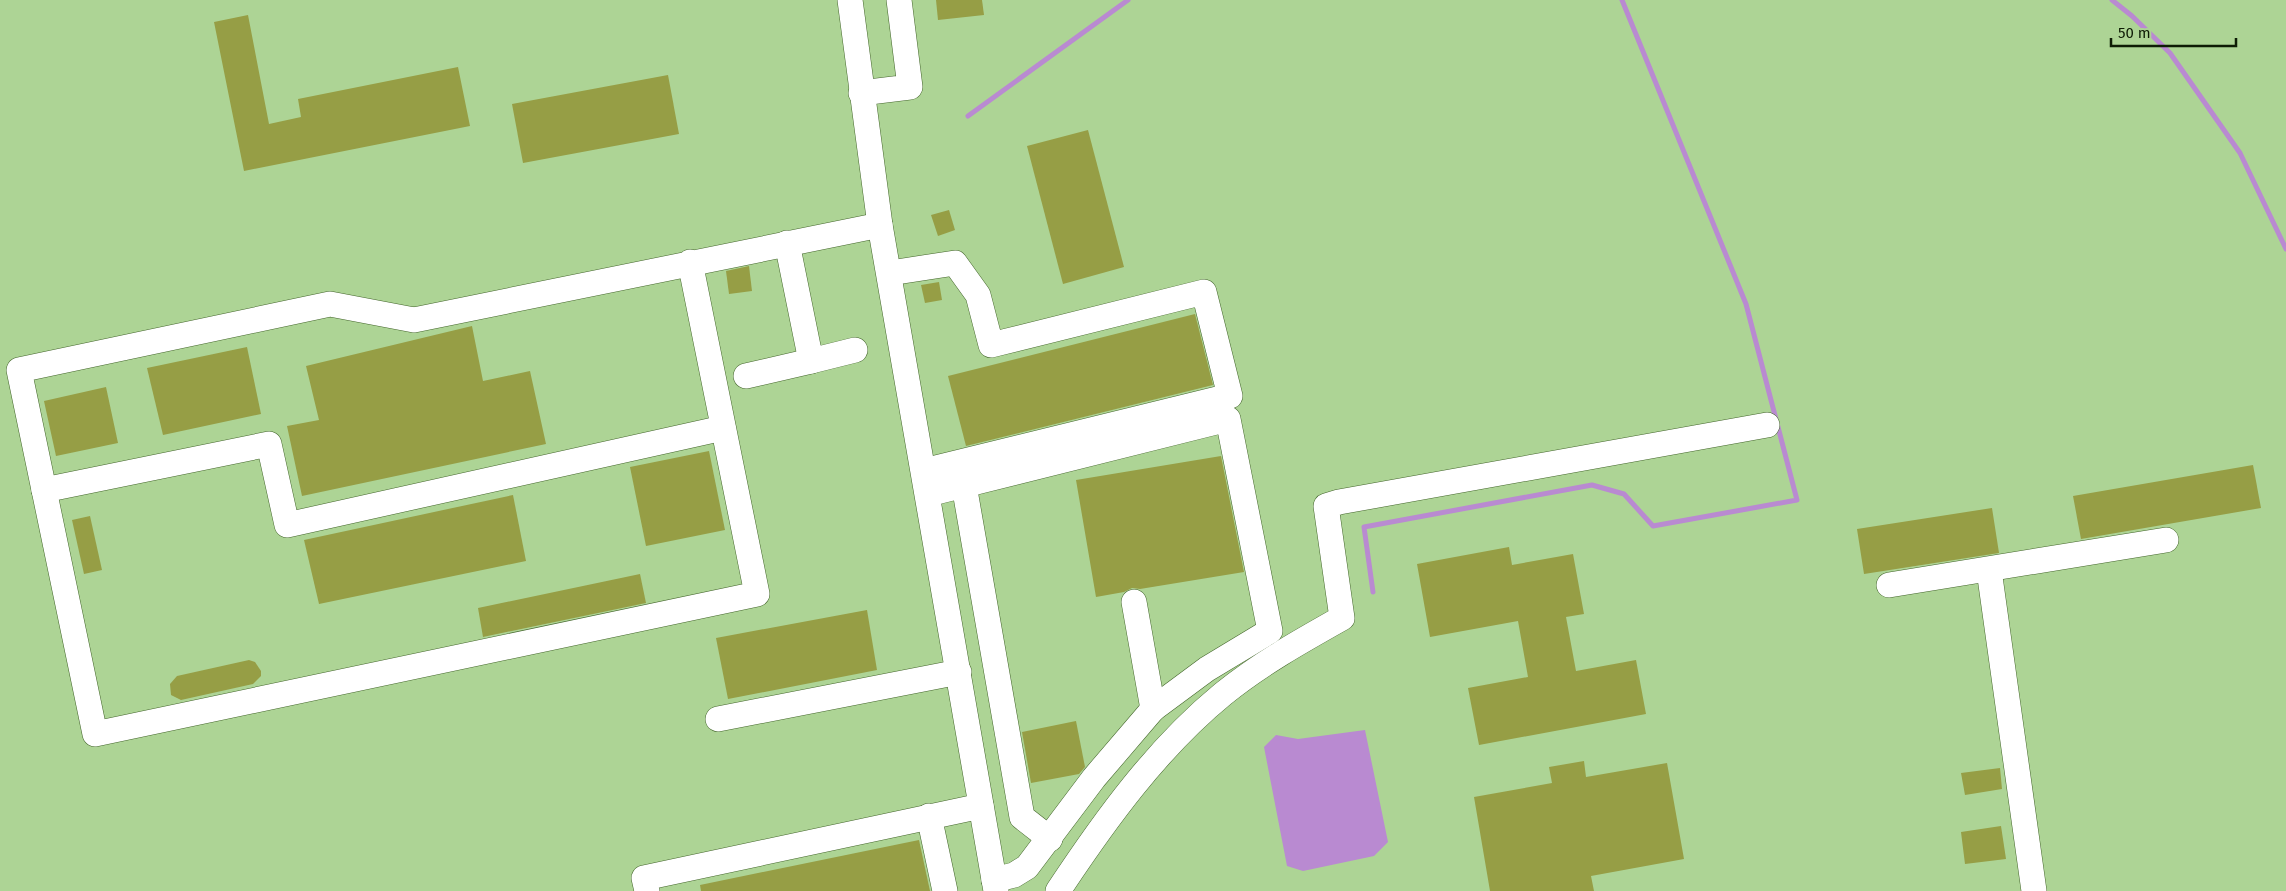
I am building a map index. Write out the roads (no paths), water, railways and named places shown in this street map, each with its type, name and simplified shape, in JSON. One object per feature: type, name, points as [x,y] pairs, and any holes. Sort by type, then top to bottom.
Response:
[{"type":"lane","points":[[850,0],[880,225],[890,273],[995,885],[1027,867],[1050,839],[1094,778],[1153,709],[1208,669],[1270,631],[1228,419],[964,485],[926,482]]},
{"type":"lane","points":[[861,93],[910,87],[898,0]]},
{"type":"lane","points":[[690,262],[757,594],[95,734],[19,370],[330,304],[414,320],[690,262],[880,225]]},
{"type":"lane","points":[[787,243],[811,361]]},
{"type":"lane","points":[[890,273],[955,263],[978,295],[992,345],[1204,292],[1230,396],[926,482]]},
{"type":"lane","points":[[746,376],[855,350]]},
{"type":"lane","points":[[1058,891],[1130,790],[1171,742],[1223,694],[1269,660],[1342,618],[1326,506],[1339,502],[1767,425]]},
{"type":"lane","points":[[44,490],[269,444],[287,525],[724,428]]},
{"type":"lane","points":[[964,485],[1022,817],[1050,839]]},
{"type":"lane","points":[[1889,585],[2166,540]]},
{"type":"lane","points":[[1989,570],[2034,891]]},
{"type":"lane","points":[[1134,602],[1153,709]]},
{"type":"lane","points":[[718,719],[958,672]]},
{"type":"lane","points":[[647,891],[644,878],[982,806]]},
{"type":"lane","points":[[929,816],[945,891]]},
{"type":"waterway","points":[[968,116],[1128,0]]},
{"type":"waterway","points":[[1373,592],[1364,527],[1592,485],[1624,494],[1653,526],[1797,500],[1746,304],[1622,0]]},
{"type":"waterway","points":[[2112,0],[2132,16],[2170,53],[2240,153],[2286,249]]}]
